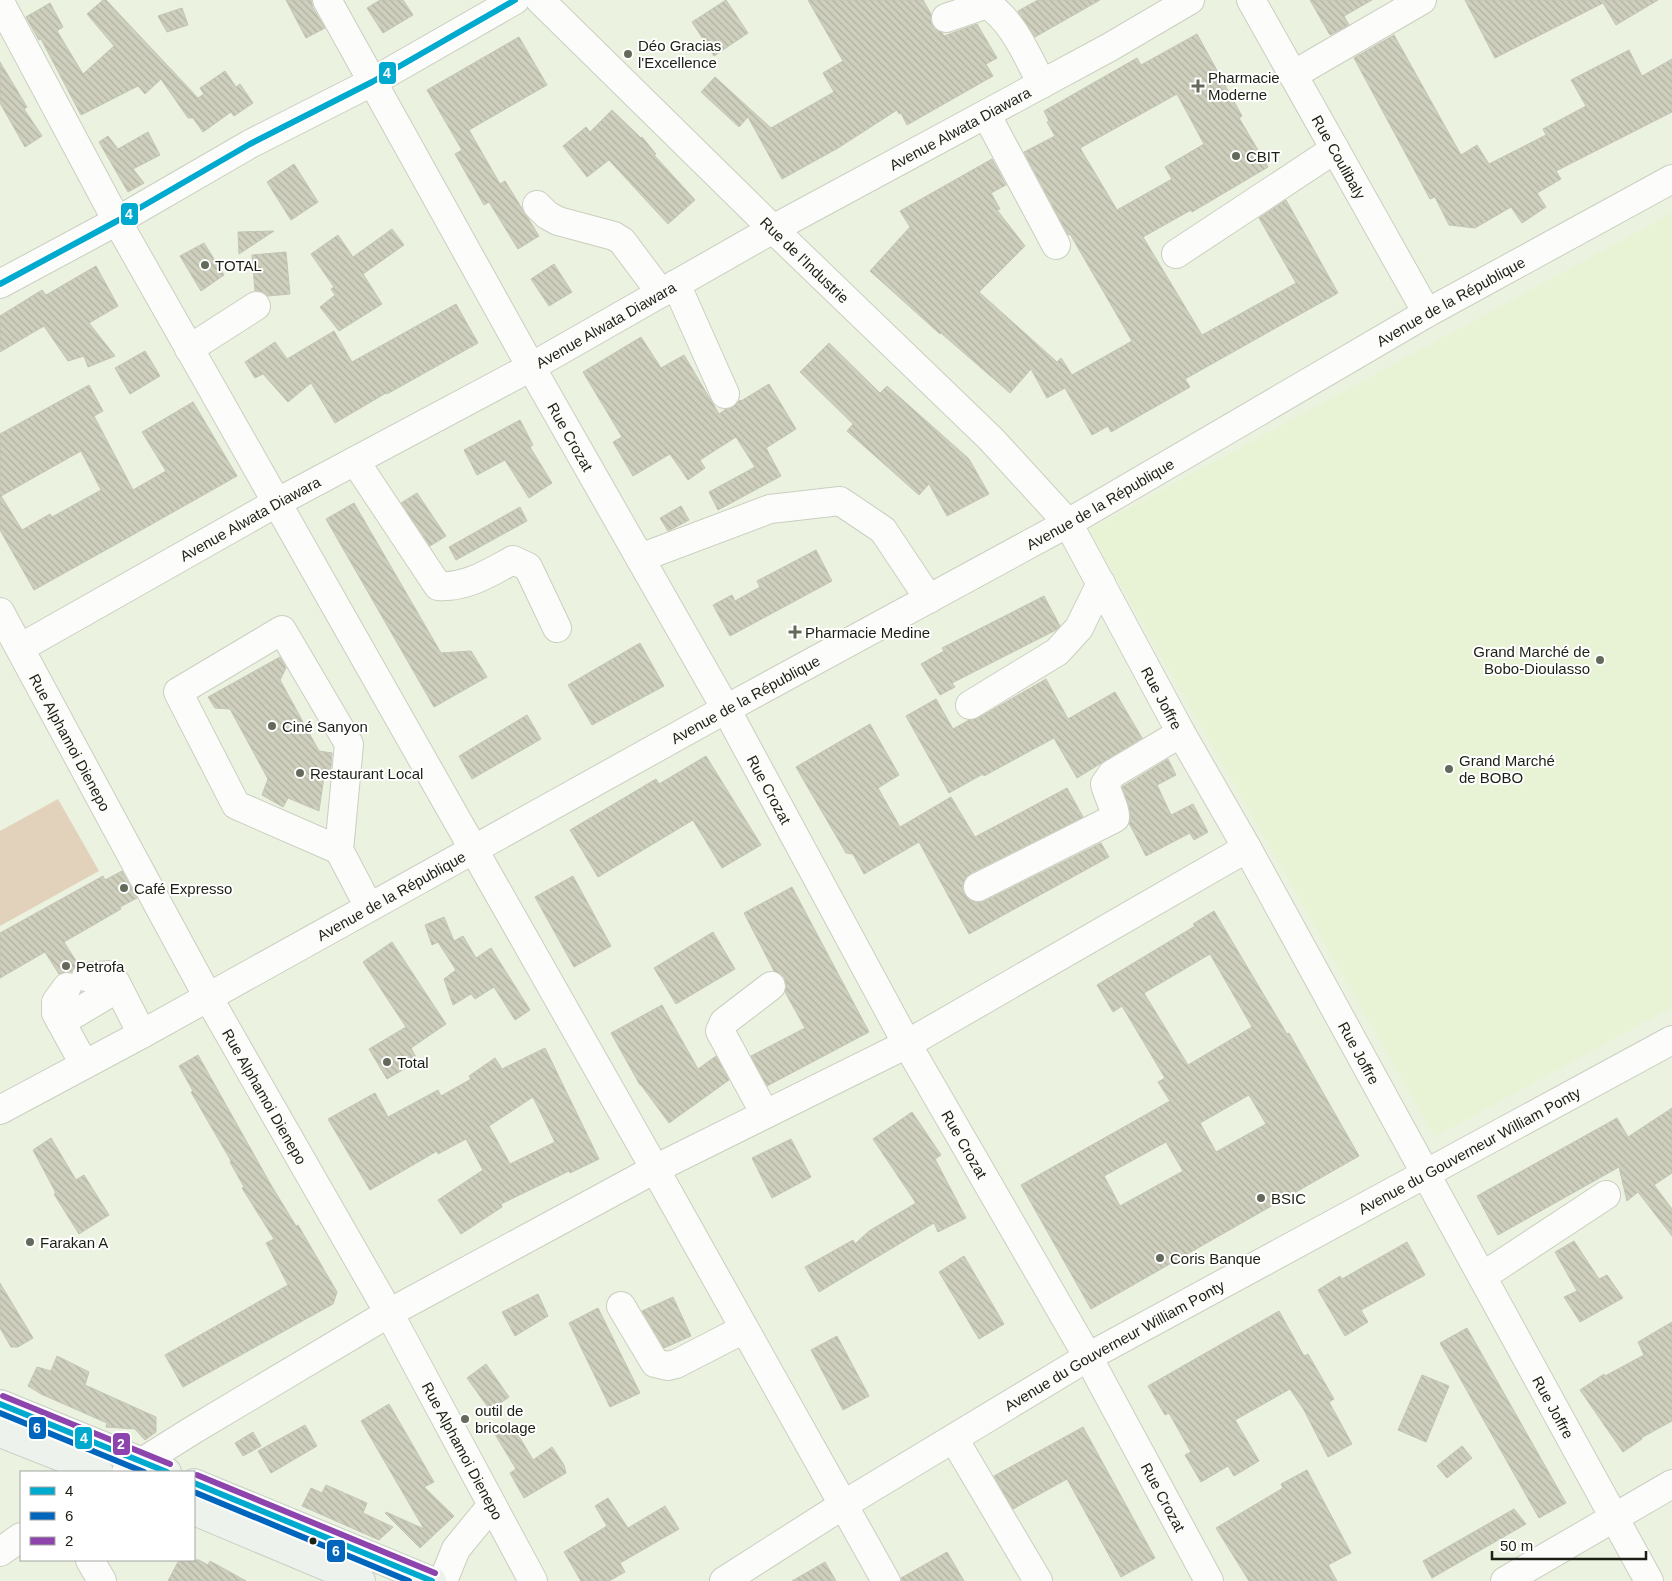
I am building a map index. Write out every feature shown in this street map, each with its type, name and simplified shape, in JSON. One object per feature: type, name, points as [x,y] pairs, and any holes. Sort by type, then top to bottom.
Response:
[{"type":"main road","points":[[0,1404],[145,1469]]},
{"type":"main road","points":[[0,1433],[96,1471]]},
{"type":"main road","points":[[195,1483],[432,1581]]},
{"type":"main road","points":[[195,1512],[361,1581]]},
{"type":"street","points":[[4,0],[0,2],[117,221],[655,1169],[886,1581]]},
{"type":"street","name":"Rue Crozat","points":[[327,0],[530,366],[726,709],[907,1044],[1088,1358],[1210,1581]]},
{"type":"street","points":[[0,284],[117,221],[250,144],[372,82],[515,0]]},
{"type":"street","name":"Rue de l'Industrie","points":[[540,0],[772,229],[991,439],[1068,523]]},
{"type":"street","name":"Avenue Alwata Diawara","points":[[20,648],[276,503],[530,366],[772,229],[1110,47],[1190,0]]},
{"type":"street","name":"Rue Coulibaly","points":[[1251,0],[1427,312]]},
{"type":"street","points":[[1293,75],[1422,0]]},
{"type":"street","points":[[946,18],[987,4],[995,10],[1017,38],[1042,84]]},
{"type":"street","points":[[986,114],[1056,245]]},
{"type":"street","points":[[1176,254],[1335,149]]},
{"type":"street","name":"Avenue de la République","points":[[0,1110],[142,1034],[726,709],[1068,523],[1427,312],[1672,179]]},
{"type":"street","points":[[537,205],[547,215],[558,221],[614,236],[622,241],[668,288],[725,394]]},
{"type":"street","points":[[189,349],[256,306]]},
{"type":"street","points":[[355,461],[438,586],[452,587],[467,584],[513,560],[528,567],[557,628]]},
{"type":"street","points":[[640,558],[770,509],[840,501],[884,530],[929,599]]},
{"type":"street","name":"Rue Joffre","points":[[1068,523],[1181,733],[1247,848],[1649,1581]]},
{"type":"street","points":[[970,705],[1057,652],[1079,628],[1101,583]]},
{"type":"street","name":"Rue Alphamoi Dienepo","points":[[0,612],[208,996],[389,1313],[533,1581]]},
{"type":"street","points":[[339,850],[236,805],[178,692],[282,630],[349,744],[339,850],[368,907]]},
{"type":"street","points":[[978,887],[1115,818],[1116,812],[1108,797],[1105,784],[1112,774],[1181,733]]},
{"type":"street","points":[[145,1469],[193,1430],[389,1313],[655,1169],[907,1044],[1247,848]]},
{"type":"street","points":[[84,1064],[56,1014],[56,1002],[76,982],[109,975],[118,988],[142,1034]]},
{"type":"street","points":[[765,1114],[720,1031],[724,1022],[771,986]]},
{"type":"street","points":[[61,1022],[118,988]]},
{"type":"street","name":"Avenue du Gouverneur William Ponty","points":[[724,1581],[844,1505],[1088,1358],[1672,1040]]},
{"type":"street","points":[[1483,1276],[1606,1195]]},
{"type":"street","points":[[621,1306],[655,1363],[667,1366],[676,1364],[744,1329]]},
{"type":"street","points":[[954,1438],[1038,1581]]},
{"type":"street","points":[[1505,1581],[1672,1484]]},
{"type":"street","points":[[443,1581],[456,1549],[492,1505]]},
{"type":"street","points":[[0,1552],[20,1538]]},
{"type":"street","points":[[91,1561],[102,1581]]},
{"type":"shaded area","name":"Grand Marché de BOBO","points":[[1672,213],[1672,1007],[1435,1137],[1089,530]]},
{"type":"shaded area","points":[[58,799],[99,871],[0,926],[0,831]]},
{"type":"building","points":[[103,0],[106,0],[198,98],[204,94],[200,88],[225,71],[236,87],[240,84],[253,103],[234,116],[231,112],[203,132],[193,118],[188,118],[161,79],[145,94],[138,86],[81,115],[41,39],[39,40],[26,17],[50,3],[63,27],[57,31],[83,74],[114,46],[87,14]]},
{"type":"building","points":[[286,0],[311,0],[313,8],[325,28],[306,38]]},
{"type":"building","points":[[380,0],[403,0],[413,15],[383,33],[367,8]]},
{"type":"building","points":[[726,0],[748,33],[714,56],[692,22]]},
{"type":"building","points":[[808,0],[923,0],[931,14],[931,23],[944,36],[977,24],[997,58],[986,64],[993,76],[907,125],[901,113],[899,114],[897,110],[838,148],[782,179],[748,117],[739,127],[701,92],[715,77],[771,128],[834,92],[823,73],[843,61]]},
{"type":"building","points":[[1038,0],[1100,0],[1035,37],[1018,11]]},
{"type":"building","points":[[1310,0],[1372,0],[1344,16],[1349,25],[1330,35]]},
{"type":"building","points":[[1465,0],[1658,0],[1616,25],[1603,3],[1495,58]]},
{"type":"building","points":[[182,8],[188,25],[167,32],[158,16]]},
{"type":"building","points":[[1197,34],[1242,116],[1239,118],[1268,167],[1192,212],[1191,210],[1143,237],[1202,335],[1296,283],[1259,218],[1286,200],[1338,293],[1185,379],[1190,387],[1111,432],[1108,426],[1092,435],[1065,388],[1047,398],[1031,369],[1010,393],[940,334],[870,271],[910,227],[900,211],[992,159],[1006,185],[991,193],[1000,209],[997,210],[1025,246],[979,292],[1057,362],[1061,358],[1072,375],[1132,341],[1070,234],[1068,235],[1024,152],[1055,136],[1047,122],[1049,121],[1044,111],[1137,58],[1141,65]],"holes":[[[1177,94],[1204,144],[1165,167],[1172,179],[1117,210],[1080,148]]]},
{"type":"building","points":[[1394,35],[1461,155],[1477,145],[1489,164],[1546,135],[1543,129],[1586,106],[1571,80],[1629,50],[1642,76],[1672,59],[1672,112],[1556,171],[1561,179],[1537,193],[1546,207],[1522,223],[1511,207],[1475,228],[1449,225],[1435,197],[1430,199],[1354,58]]},
{"type":"building","points":[[519,37],[547,85],[469,130],[500,184],[505,181],[539,236],[518,249],[489,202],[484,205],[455,154],[462,150],[427,90]]},
{"type":"building","points":[[0,62],[27,107],[24,109],[42,136],[25,147],[0,103]]},
{"type":"building","points":[[612,110],[642,137],[656,154],[654,155],[695,200],[668,224],[609,160],[587,177],[563,146],[586,127],[590,132]]},
{"type":"building","points":[[148,132],[160,155],[133,169],[144,183],[128,192],[99,142],[108,136],[118,149]]},
{"type":"building","points":[[294,164],[318,202],[291,220],[267,182]]},
{"type":"building","points":[[392,229],[404,245],[363,274],[382,304],[339,331],[320,307],[335,295],[331,289],[334,287],[311,254],[338,235],[353,257]]},
{"type":"building","points":[[274,231],[239,254],[238,232]]},
{"type":"building","points":[[204,243],[224,275],[201,291],[180,256]]},
{"type":"building","points":[[286,252],[290,294],[268,296],[263,292],[255,291],[252,255]]},
{"type":"building","points":[[554,264],[572,292],[549,306],[531,279]]},
{"type":"building","points":[[96,266],[118,306],[89,323],[115,356],[88,367],[84,356],[68,361],[44,326],[0,352],[0,316],[42,290],[46,295]]},
{"type":"building","points":[[456,304],[478,343],[335,423],[311,383],[288,402],[263,374],[255,378],[245,362],[275,342],[287,359],[334,331],[352,362]]},
{"type":"building","points":[[641,337],[661,368],[684,355],[719,414],[726,409],[732,408],[740,400],[769,384],[796,429],[766,448],[781,476],[718,510],[709,492],[755,467],[736,437],[700,460],[705,468],[688,480],[670,454],[633,476],[613,442],[622,437],[583,372]]},
{"type":"building","points":[[829,343],[880,393],[887,386],[969,459],[989,494],[947,516],[929,484],[919,495],[847,431],[853,424],[800,372]]},
{"type":"building","points":[[145,351],[160,376],[130,394],[115,368]]},
{"type":"building","points":[[89,385],[103,411],[94,416],[133,490],[166,471],[142,432],[193,402],[237,476],[34,590],[0,530],[0,434]],"holes":[[[81,451],[101,490],[52,517],[50,514],[22,530],[1,496]]]},
{"type":"building","points":[[520,420],[533,445],[530,447],[552,483],[529,498],[505,460],[477,475],[464,450]]},
{"type":"building","points":[[417,493],[446,536],[430,546],[401,503]]},
{"type":"building","points":[[354,503],[441,653],[471,651],[487,677],[434,707],[326,519]]},
{"type":"building","points":[[681,506],[689,520],[668,531],[660,518]]},
{"type":"building","points":[[520,507],[527,521],[456,560],[449,547]]},
{"type":"building","points":[[816,550],[832,581],[730,636],[713,605],[732,595],[735,601],[760,587],[757,581]]},
{"type":"building","points":[[1044,596],[1060,626],[1056,630],[952,683],[955,687],[940,695],[921,664],[944,651],[942,648]]},
{"type":"building","points":[[640,643],[664,686],[592,725],[568,685]]},
{"type":"building","name":"Ciné Sanyon","points":[[280,657],[286,668],[280,680],[319,751],[332,753],[330,778],[324,776],[319,811],[288,798],[283,807],[262,795],[268,779],[230,709],[215,708],[208,697]]},
{"type":"building","points":[[1046,679],[1068,719],[1115,692],[1142,738],[1077,778],[1054,738],[949,793],[906,716],[936,699],[953,729],[969,720],[978,718]]},
{"type":"building","points":[[527,715],[541,739],[472,779],[459,756]]},
{"type":"building","points":[[870,724],[899,775],[878,788],[900,827],[951,797],[975,837],[1067,788],[1083,817],[971,873],[965,879],[962,887],[964,894],[970,900],[978,903],[985,901],[1101,843],[1109,857],[969,934],[919,842],[864,874],[853,854],[846,853],[796,767]]},
{"type":"building","points":[[706,756],[761,845],[722,868],[693,820],[598,877],[570,830],[656,779],[659,784]]},
{"type":"building","points":[[1168,759],[1176,775],[1157,785],[1171,815],[1193,804],[1208,832],[1194,840],[1190,833],[1146,856],[1129,823],[1131,818],[1129,807],[1122,787]]},
{"type":"building","points":[[122,871],[137,898],[64,942],[78,964],[71,972],[59,974],[45,952],[0,978],[0,933],[103,876],[105,880]]},
{"type":"building","points":[[573,876],[611,946],[574,967],[535,897]]},
{"type":"building","points":[[792,887],[869,1032],[767,1086],[751,1056],[805,1028],[785,992],[786,984],[784,977],[774,971],[744,913]]},
{"type":"building","points":[[1214,911],[1287,1034],[1289,1033],[1359,1156],[1091,1309],[1021,1185],[1170,1101],[1158,1082],[1165,1078],[1122,1006],[1113,1012],[1097,985],[1195,926],[1193,924]],"holes":[[[1210,954],[1252,1027],[1188,1065],[1144,993]],[[1249,1095],[1266,1124],[1216,1152],[1200,1123]],[[1166,1142],[1183,1171],[1120,1206],[1104,1176]]]},
{"type":"building","points":[[444,917],[454,941],[463,936],[476,958],[491,948],[530,1010],[515,1020],[494,987],[475,999],[471,994],[453,1005],[444,979],[456,970],[438,942],[432,945],[425,925]]},
{"type":"building","points":[[713,932],[735,969],[676,1004],[654,968]]},
{"type":"building","points":[[392,942],[446,1024],[411,1048],[418,1061],[387,1079],[369,1049],[406,1027],[363,962]]},
{"type":"building","points":[[662,1005],[698,1069],[716,1056],[729,1080],[669,1123],[640,1085],[611,1033]]},
{"type":"building","points":[[545,1048],[599,1159],[570,1173],[569,1171],[501,1204],[502,1207],[461,1234],[438,1200],[483,1170],[466,1139],[438,1154],[437,1151],[370,1190],[328,1119],[375,1093],[388,1117],[438,1090],[441,1096],[471,1079],[469,1076],[495,1058],[502,1069]],"holes":[[[533,1097],[555,1142],[510,1164],[489,1126]]]},
{"type":"building","points":[[198,1055],[271,1185],[296,1226],[298,1225],[337,1292],[333,1304],[183,1387],[165,1355],[288,1285],[266,1243],[274,1239],[242,1188],[244,1187],[231,1161],[191,1092],[193,1091],[179,1066]]},
{"type":"building","points":[[1672,1108],[1672,1173],[1654,1185],[1672,1209],[1672,1236],[1638,1192],[1627,1201],[1619,1167],[1498,1235],[1477,1196],[1617,1118],[1628,1137]]},
{"type":"building","points":[[912,1112],[941,1155],[935,1159],[966,1218],[938,1232],[934,1223],[819,1292],[805,1267],[853,1240],[855,1244],[869,1231],[916,1203],[873,1139]]},
{"type":"building","points":[[51,1138],[76,1180],[84,1175],[109,1215],[79,1234],[54,1194],[56,1193],[33,1150]]},
{"type":"building","points":[[791,1139],[811,1177],[772,1198],[752,1158]]},
{"type":"building","points":[[1574,1241],[1599,1279],[1607,1275],[1623,1298],[1580,1322],[1564,1297],[1577,1291],[1555,1252]]},
{"type":"building","points":[[1407,1242],[1425,1275],[1361,1310],[1368,1322],[1345,1336],[1318,1290],[1340,1276],[1342,1279]]},
{"type":"building","points":[[964,1256],[1004,1324],[979,1339],[939,1272]]},
{"type":"building","points":[[0,1283],[33,1338],[18,1347],[11,1347],[0,1328]]},
{"type":"building","points":[[538,1294],[548,1316],[515,1336],[502,1312]]},
{"type":"building","points":[[673,1297],[691,1336],[664,1348],[642,1311]]},
{"type":"building","points":[[598,1308],[640,1393],[610,1407],[569,1323]]},
{"type":"building","points":[[1279,1311],[1304,1356],[1308,1354],[1334,1399],[1329,1402],[1352,1444],[1328,1457],[1304,1410],[1290,1389],[1235,1420],[1259,1461],[1234,1476],[1228,1466],[1201,1482],[1185,1455],[1191,1452],[1169,1413],[1165,1415],[1148,1386]]},
{"type":"building","points":[[1672,1322],[1672,1421],[1641,1438],[1623,1452],[1580,1390],[1604,1374],[1605,1376],[1644,1355],[1638,1342]]},
{"type":"building","points":[[1467,1328],[1566,1503],[1539,1518],[1440,1343]]},
{"type":"building","points":[[837,1336],[869,1396],[843,1410],[811,1350]]},
{"type":"building","points":[[57,1356],[89,1372],[85,1385],[156,1417],[156,1432],[145,1440],[135,1429],[106,1427],[107,1423],[41,1394],[28,1386],[37,1367],[51,1371]]},
{"type":"building","points":[[486,1364],[509,1397],[490,1410],[467,1378]]},
{"type":"building","points":[[1422,1375],[1449,1386],[1426,1442],[1398,1430]]},
{"type":"building","points":[[389,1404],[434,1482],[424,1487],[454,1516],[420,1548],[385,1513],[424,1529],[361,1421]]},
{"type":"building","points":[[510,1421],[533,1460],[552,1447],[564,1465],[566,1473],[524,1498],[510,1473],[516,1469],[493,1431]]},
{"type":"building","points":[[305,1425],[317,1446],[271,1473],[258,1451]]},
{"type":"building","points":[[1083,1427],[1155,1558],[1121,1577],[1067,1479],[1013,1509],[994,1476]]},
{"type":"building","points":[[253,1432],[261,1446],[243,1456],[235,1443]]},
{"type":"building","points":[[1462,1446],[1472,1458],[1447,1478],[1437,1466]]},
{"type":"building","points":[[1307,1470],[1351,1553],[1328,1565],[1337,1581],[1249,1581],[1216,1528],[1283,1488],[1281,1484]]},
{"type":"building","points":[[326,1485],[367,1503],[363,1513],[393,1527],[379,1540],[302,1506],[311,1488],[322,1493]]},
{"type":"building","points":[[608,1498],[628,1528],[665,1506],[679,1529],[620,1563],[625,1572],[609,1581],[581,1581],[564,1552],[607,1526],[595,1506]]},
{"type":"building","points":[[1514,1509],[1526,1524],[1432,1578],[1423,1561]]},
{"type":"building","points":[[947,1552],[964,1581],[902,1581],[901,1578]]},
{"type":"building","points":[[199,1560],[208,1565],[210,1561],[246,1581],[168,1581],[178,1561]]},
{"type":"building","points":[[825,1562],[836,1581],[792,1581]]},
{"type":"transit line","name":"4","points":[[0,284],[117,221],[250,144],[372,82],[515,0]]},
{"type":"transit line","name":"2","points":[[3,1396],[170,1464]]},
{"type":"transit line","name":"4","points":[[0,1404],[165,1471]]},
{"type":"transit line","name":"6","points":[[0,1413],[142,1471]]},
{"type":"transit line","name":"2","points":[[197,1475],[435,1573]]},
{"type":"transit line","name":"4","points":[[195,1483],[432,1581]]},
{"type":"transit line","name":"6","points":[[195,1492],[409,1581]]},
{"type":"place","name":"Déo Gracias l'Excellence","points":[[628,54]]},
{"type":"place","name":"Pharmacie Moderne","points":[[1198,86]]},
{"type":"place","name":"CBIT","points":[[1236,156]]},
{"type":"place","name":"TOTAL","points":[[205,265]]},
{"type":"place","name":"Pharmacie Medine","points":[[795,632]]},
{"type":"place","name":"Grand Marché de Bobo-Dioulasso","points":[[1600,660]]},
{"type":"place","name":"Ciné Sanyon","points":[[272,726]]},
{"type":"place","name":"Grand Marché de BOBO","points":[[1449,769]]},
{"type":"place","name":"Restaurant Local","points":[[300,773]]},
{"type":"place","name":"Café Expresso","points":[[124,888]]},
{"type":"place","name":"Petrofa","points":[[66,966]]},
{"type":"place","name":"Total","points":[[387,1062]]},
{"type":"place","name":"BSIC","points":[[1261,1198]]},
{"type":"place","name":"Farakan A","points":[[30,1242]]},
{"type":"place","name":"Coris Banque","points":[[1160,1258]]},
{"type":"place","name":"outil de bricolage","points":[[465,1419]]}]
